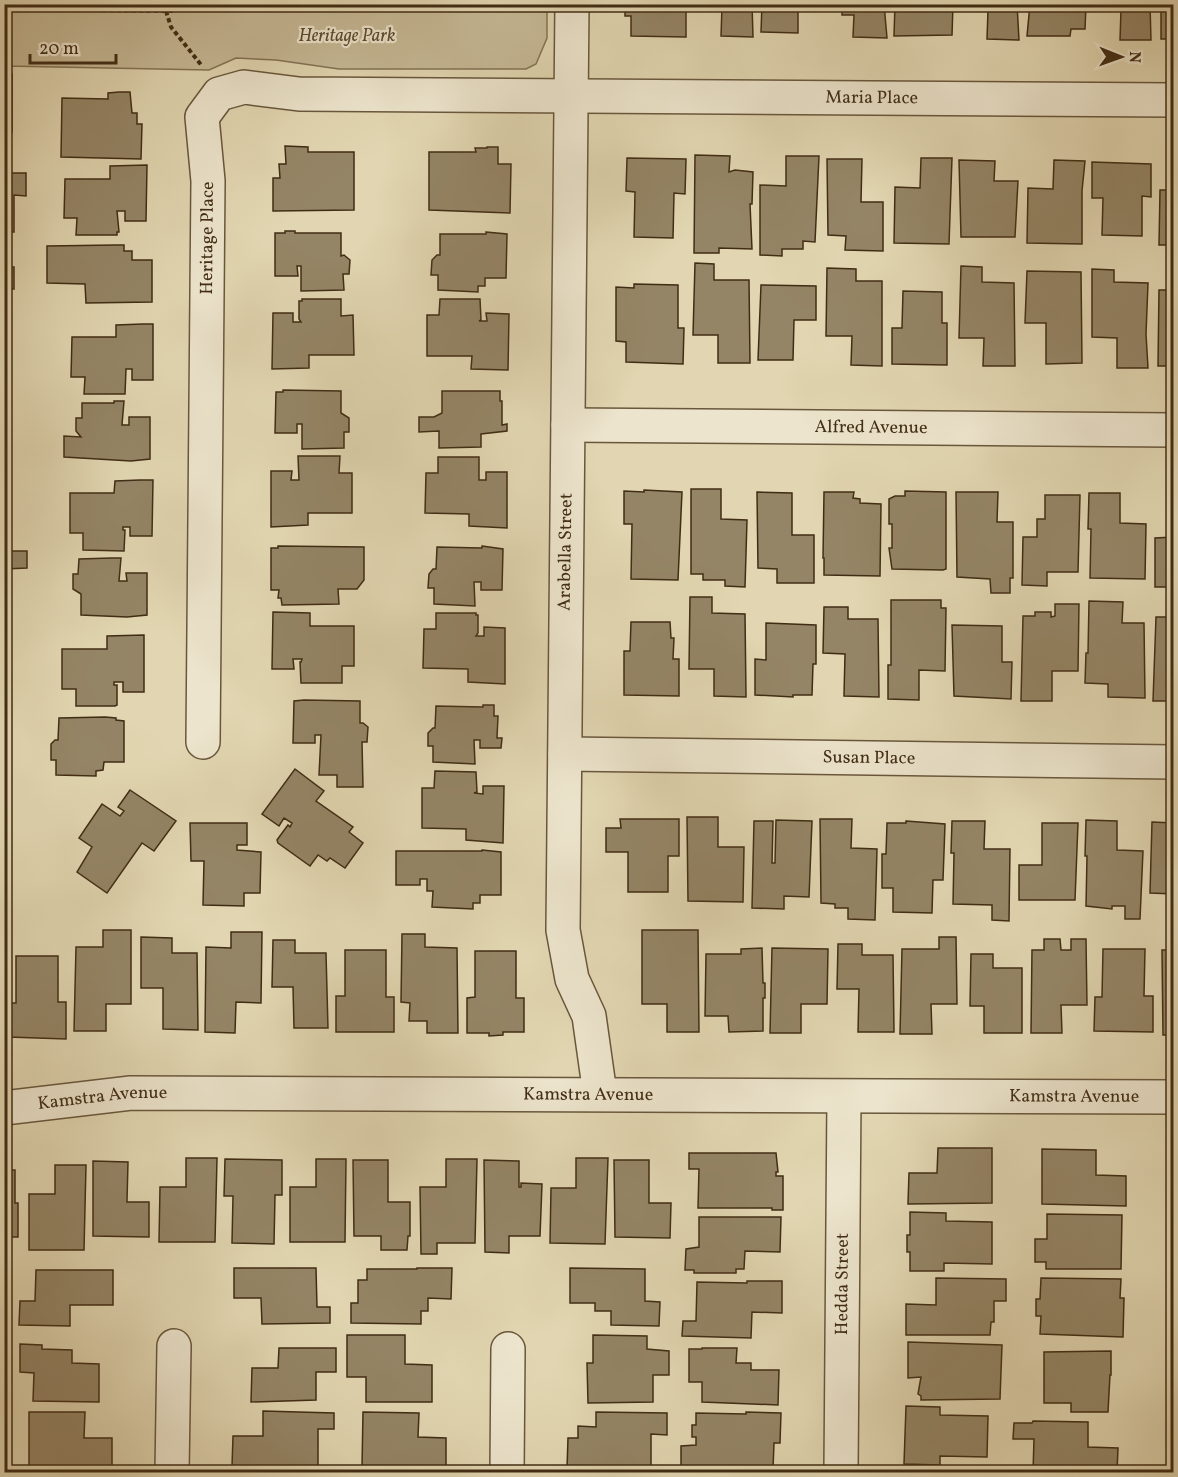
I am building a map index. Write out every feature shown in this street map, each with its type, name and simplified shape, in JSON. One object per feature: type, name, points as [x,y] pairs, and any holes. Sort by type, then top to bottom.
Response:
[{"type":"street","name":"Arabella Street","points":[[572,4],[563,930],[572,979],[589,1016],[600,1094]]},
{"type":"street","name":"Heritage Place","points":[[203,742],[208,181],[202,117],[219,94],[244,87],[299,94],[571,96]]},
{"type":"street","name":"Maria Place","points":[[571,96],[1173,100]]},
{"type":"street","name":"Alfred Avenue","points":[[568,425],[1173,430]]},
{"type":"street","name":"Susan Place","points":[[565,754],[1173,762]]},
{"type":"street","name":"Kamstra Avenue","points":[[4,1108],[130,1093],[1173,1097]]},
{"type":"street","name":"Hedda Street","points":[[841,1473],[844,1097]]},
{"type":"street","points":[[172,1473],[174,1346]]},
{"type":"street","points":[[507,1473],[508,1349]]},
{"type":"path","points":[[173,4],[173,11]]},
{"type":"path","points":[[173,11],[178,4]]},
{"type":"path","points":[[4,9],[173,11]]},
{"type":"path","points":[[166,11],[171,27],[202,66]]},
{"type":"green space","name":"Heritage Park","points":[[5,4],[547,5],[547,38],[536,64],[526,69],[339,69],[276,60],[236,58],[209,70],[5,66]]},
{"type":"building","points":[[625,4],[686,4],[686,37],[631,36],[631,16],[625,16]]},
{"type":"building","points":[[696,4],[752,4],[753,37],[721,36],[722,7],[696,6]]},
{"type":"building","points":[[762,4],[798,4],[798,33],[761,32]]},
{"type":"building","points":[[829,4],[884,4],[887,38],[853,37],[854,15],[842,15],[842,9],[829,8]]},
{"type":"building","points":[[895,4],[953,4],[952,35],[894,36]]},
{"type":"building","points":[[962,4],[1017,4],[1019,40],[987,39],[988,10],[962,9]]},
{"type":"building","points":[[1030,4],[1086,4],[1085,29],[1071,29],[1070,36],[1027,36]]},
{"type":"building","points":[[1095,4],[1150,4],[1151,40],[1120,40],[1121,10],[1095,9]]},
{"type":"building","points":[[1161,4],[1174,4],[1174,39],[1161,39]]},
{"type":"building","points":[[4,74],[12,74],[12,132],[4,132]]},
{"type":"building","points":[[130,92],[132,113],[137,113],[137,124],[142,124],[141,159],[61,157],[62,98],[108,99],[108,93]]},
{"type":"building","points":[[285,146],[308,147],[308,152],[354,152],[354,210],[273,211],[273,178],[280,178],[279,164],[286,164]]},
{"type":"building","points":[[498,147],[498,164],[511,164],[510,213],[429,210],[429,152],[476,152],[475,148]]},
{"type":"building","points":[[695,155],[730,156],[729,172],[735,170],[753,172],[752,204],[750,204],[752,249],[719,248],[719,253],[694,253]]},
{"type":"building","points":[[786,156],[819,156],[815,242],[803,241],[803,249],[782,249],[782,256],[760,255],[760,185],[786,186]]},
{"type":"building","points":[[627,158],[686,159],[685,194],[674,193],[673,238],[634,237],[635,192],[626,191]]},
{"type":"building","points":[[921,158],[952,158],[949,244],[894,243],[895,187],[920,188]]},
{"type":"building","points":[[827,159],[862,159],[861,202],[883,202],[883,251],[845,250],[846,236],[828,235]]},
{"type":"building","points":[[959,160],[995,161],[994,181],[1018,181],[1015,237],[961,237]]},
{"type":"building","points":[[1054,160],[1085,161],[1082,191],[1082,244],[1027,243],[1028,188],[1053,189]]},
{"type":"building","points":[[1092,162],[1151,164],[1151,197],[1142,196],[1142,236],[1102,235],[1103,198],[1092,198]]},
{"type":"building","points":[[147,165],[146,221],[125,221],[125,211],[117,211],[119,232],[117,235],[76,235],[77,218],[64,218],[65,179],[110,179],[110,166]]},
{"type":"building","points":[[4,173],[26,173],[26,196],[14,195],[14,232],[4,232]]},
{"type":"building","points":[[1160,190],[1174,190],[1174,245],[1159,245]]},
{"type":"building","points":[[285,231],[341,233],[341,256],[344,255],[350,260],[349,274],[343,274],[344,290],[301,291],[301,266],[297,266],[298,276],[275,276],[275,233],[285,233]]},
{"type":"building","points":[[486,232],[507,234],[506,278],[485,278],[485,286],[478,286],[478,292],[438,290],[438,275],[431,275],[432,260],[440,255],[440,234],[486,234]]},
{"type":"building","points":[[124,245],[124,251],[132,251],[132,260],[152,260],[152,302],[86,303],[85,284],[47,283],[47,246]]},
{"type":"building","points":[[695,263],[714,264],[714,280],[749,280],[750,363],[718,363],[718,335],[693,335]]},
{"type":"building","points":[[961,266],[982,267],[982,282],[1014,283],[1015,366],[983,366],[984,338],[959,338]]},
{"type":"building","points":[[4,267],[14,267],[14,289],[5,289],[4,305]]},
{"type":"building","points":[[827,268],[856,269],[856,281],[882,281],[882,366],[851,365],[852,336],[826,336]]},
{"type":"building","points":[[1092,269],[1114,270],[1114,282],[1148,283],[1146,334],[1148,368],[1117,368],[1117,338],[1092,337]]},
{"type":"building","points":[[1027,271],[1081,272],[1082,363],[1046,364],[1046,323],[1025,323]]},
{"type":"building","points":[[634,284],[678,285],[678,328],[684,328],[683,364],[626,362],[626,342],[616,341],[616,287],[634,288]]},
{"type":"building","points":[[761,285],[816,286],[816,320],[794,320],[793,360],[758,360]]},
{"type":"building","points":[[1159,290],[1174,290],[1174,366],[1158,366]]},
{"type":"building","points":[[903,291],[942,292],[942,323],[947,323],[947,365],[892,364],[892,328],[902,328]]},
{"type":"building","points":[[302,299],[341,299],[341,316],[353,315],[354,355],[309,355],[309,368],[272,369],[273,313],[293,313],[293,322],[301,322],[299,301]]},
{"type":"building","points":[[440,299],[480,299],[481,320],[479,321],[487,321],[486,313],[509,314],[508,370],[471,369],[472,356],[427,356],[427,315],[439,315]]},
{"type":"building","points":[[153,324],[153,380],[132,380],[132,369],[126,369],[125,394],[84,394],[85,377],[71,377],[72,337],[116,337],[116,325]]},
{"type":"building","points":[[4,360],[8,360],[9,401],[4,401]]},
{"type":"building","points":[[283,390],[341,391],[341,413],[349,418],[349,432],[344,432],[344,448],[302,449],[302,424],[297,424],[297,433],[275,433],[276,392],[283,392]]},
{"type":"building","points":[[442,391],[500,391],[502,425],[507,424],[507,431],[481,434],[481,447],[439,448],[439,431],[419,432],[419,417],[434,417],[442,413]]},
{"type":"building","points":[[114,401],[124,401],[122,425],[129,425],[129,417],[150,417],[150,459],[131,461],[64,457],[64,436],[81,437],[76,431],[76,418],[82,418],[82,403],[114,403]]},
{"type":"building","points":[[4,422],[7,422],[8,481],[4,481]]},
{"type":"building","points":[[298,456],[340,456],[339,473],[352,473],[352,513],[308,513],[308,525],[271,527],[271,471],[292,471],[291,480],[299,480]]},
{"type":"building","points":[[438,457],[479,457],[479,480],[486,480],[486,472],[507,472],[507,528],[469,526],[469,514],[425,513],[426,473],[438,473]]},
{"type":"building","points":[[153,480],[152,536],[130,536],[130,527],[123,527],[125,530],[124,551],[83,550],[83,533],[70,533],[70,493],[114,493],[115,481]]},
{"type":"building","points":[[691,489],[721,489],[721,519],[747,520],[745,587],[725,586],[725,580],[703,580],[703,574],[691,574]]},
{"type":"building","points":[[644,490],[682,492],[678,580],[631,579],[632,524],[624,524],[624,491],[644,492]]},
{"type":"building","points":[[905,491],[946,492],[946,569],[892,569],[889,548],[892,548],[892,524],[889,524],[889,499],[895,496],[905,496]]},
{"type":"building","points":[[757,492],[792,493],[792,535],[814,535],[814,583],[777,583],[777,569],[758,568]]},
{"type":"building","points":[[824,492],[854,492],[853,498],[860,499],[860,503],[881,504],[880,576],[824,575]]},
{"type":"building","points":[[956,492],[998,492],[997,522],[1013,522],[1013,578],[1010,578],[1010,593],[991,593],[990,579],[957,577]]},
{"type":"building","points":[[1089,493],[1120,493],[1120,523],[1146,524],[1145,579],[1090,578]]},
{"type":"building","points":[[1045,495],[1080,495],[1078,572],[1047,572],[1047,586],[1022,585],[1023,537],[1037,537],[1037,519],[1045,519]]},
{"type":"building","points":[[4,530],[7,530],[7,551],[27,551],[27,568],[4,569]]},
{"type":"building","points":[[1174,537],[1174,587],[1155,587],[1155,538]]},
{"type":"building","points":[[278,546],[364,547],[364,580],[357,589],[338,589],[339,604],[282,605],[281,598],[278,598],[279,590],[271,590],[271,548],[278,548]]},
{"type":"building","points":[[482,546],[503,549],[502,590],[481,590],[481,582],[474,582],[475,606],[434,604],[434,588],[428,588],[429,574],[436,569],[437,547],[482,548]]},
{"type":"building","points":[[121,558],[119,581],[127,581],[126,573],[147,573],[147,615],[127,617],[81,615],[81,594],[73,589],[73,574],[78,574],[79,559]]},
{"type":"building","points":[[690,597],[712,597],[712,613],[745,614],[746,697],[714,696],[714,669],[689,669]]},
{"type":"building","points":[[891,600],[941,600],[941,608],[946,608],[945,671],[919,670],[919,700],[888,699],[888,665],[891,665]]},
{"type":"building","points":[[1089,601],[1123,602],[1122,623],[1144,623],[1145,698],[1108,697],[1108,684],[1085,683]]},
{"type":"building","points":[[1055,604],[1079,604],[1078,671],[1052,671],[1052,701],[1021,701],[1023,616],[1035,616],[1035,612],[1051,612],[1051,617],[1055,616]]},
{"type":"building","points":[[824,607],[848,607],[848,619],[878,619],[879,697],[844,696],[845,654],[823,653]]},
{"type":"building","points":[[273,612],[310,613],[310,626],[354,626],[354,666],[342,666],[342,683],[301,683],[300,662],[302,659],[293,659],[294,669],[272,669]]},
{"type":"building","points":[[436,613],[476,613],[478,633],[476,636],[484,636],[484,627],[505,628],[505,684],[468,682],[468,669],[423,668],[424,629],[436,629]]},
{"type":"building","points":[[1156,617],[1174,617],[1174,701],[1153,701]]},
{"type":"building","points":[[631,622],[670,622],[671,638],[674,638],[673,659],[679,659],[679,696],[624,695],[624,651],[630,651]]},
{"type":"building","points":[[766,623],[816,625],[816,664],[813,664],[812,695],[793,695],[793,697],[755,695],[755,659],[766,660]]},
{"type":"building","points":[[952,625],[1002,626],[1002,662],[1012,662],[1011,699],[954,696]]},
{"type":"building","points":[[144,635],[144,692],[123,692],[123,682],[114,682],[114,685],[117,685],[117,705],[76,706],[76,689],[62,689],[62,649],[107,649],[107,636]]},
{"type":"building","points":[[294,701],[360,701],[360,723],[368,727],[367,742],[362,742],[363,787],[337,787],[337,775],[319,775],[321,735],[315,735],[315,743],[293,743]]},
{"type":"building","points":[[483,705],[494,705],[494,716],[498,716],[497,738],[502,738],[501,748],[480,748],[480,740],[474,740],[475,764],[433,762],[433,746],[428,746],[428,733],[435,728],[436,706],[483,707]]},
{"type":"building","points":[[105,717],[124,721],[124,762],[104,762],[103,770],[96,771],[96,776],[56,775],[56,760],[51,760],[51,744],[58,740],[59,718]]},
{"type":"building","points":[[295,769],[324,791],[316,801],[353,827],[349,832],[363,843],[345,868],[330,858],[327,861],[318,855],[310,866],[278,843],[277,840],[292,823],[284,818],[279,826],[262,814]]},
{"type":"building","points":[[435,771],[476,772],[477,792],[474,793],[483,794],[483,786],[504,786],[503,843],[466,840],[466,829],[422,828],[422,788],[434,788]]},
{"type":"building","points":[[130,790],[176,821],[154,851],[142,843],[107,893],[77,872],[92,847],[79,838],[102,804],[120,816],[124,811],[118,807]]},
{"type":"building","points":[[687,817],[718,817],[718,847],[744,847],[743,902],[688,901]]},
{"type":"building","points":[[620,819],[679,819],[679,856],[668,856],[668,892],[628,892],[628,852],[606,852],[606,828],[621,828]]},
{"type":"building","points":[[820,819],[852,819],[851,848],[877,849],[875,920],[848,919],[848,908],[835,908],[835,904],[821,903]]},
{"type":"building","points":[[776,820],[812,821],[809,897],[784,896],[784,909],[752,908],[754,821],[773,821],[772,863],[775,863]]},
{"type":"building","points":[[1086,820],[1117,821],[1117,850],[1143,851],[1140,919],[1125,919],[1125,906],[1112,906],[1112,909],[1086,906]]},
{"type":"building","points":[[906,821],[945,824],[943,880],[933,880],[932,913],[893,912],[893,888],[882,888],[882,854],[886,854],[887,823],[906,823]]},
{"type":"building","points":[[952,821],[985,821],[984,849],[1010,849],[1009,921],[992,920],[992,905],[953,904]]},
{"type":"building","points":[[1152,822],[1174,823],[1174,894],[1150,893]]},
{"type":"building","points":[[190,823],[247,823],[247,845],[237,845],[237,850],[261,852],[260,893],[244,893],[244,906],[203,905],[204,861],[191,861]]},
{"type":"building","points":[[1042,823],[1078,823],[1075,900],[1019,900],[1019,865],[1042,865]]},
{"type":"building","points":[[482,850],[501,852],[501,895],[480,895],[480,903],[473,903],[473,909],[432,907],[433,891],[427,891],[427,879],[420,879],[420,885],[396,885],[396,851]]},
{"type":"building","points":[[103,930],[131,930],[131,1004],[106,1004],[106,1031],[74,1031],[76,947],[103,947]]},
{"type":"building","points":[[642,930],[698,930],[699,1032],[667,1032],[667,1004],[642,1004]]},
{"type":"building","points":[[231,932],[262,932],[261,1003],[236,1002],[235,1033],[205,1032],[206,947],[231,948]]},
{"type":"building","points":[[402,934],[425,934],[425,947],[457,948],[458,1033],[427,1033],[427,1021],[409,1021],[410,1003],[401,1002]]},
{"type":"building","points":[[141,937],[172,938],[172,953],[197,953],[198,1030],[163,1029],[163,988],[141,988]]},
{"type":"building","points":[[939,937],[956,937],[957,1004],[931,1004],[932,1034],[900,1034],[902,949],[939,949]]},
{"type":"building","points":[[1044,939],[1060,939],[1061,950],[1071,950],[1071,939],[1086,939],[1087,1005],[1061,1005],[1062,1033],[1031,1033],[1032,950],[1044,950]]},
{"type":"building","points":[[273,940],[295,940],[295,953],[326,953],[328,1028],[294,1028],[293,987],[272,987]]},
{"type":"building","points":[[838,944],[862,944],[862,955],[893,955],[894,1032],[858,1032],[859,989],[837,989]]},
{"type":"building","points":[[762,948],[763,983],[765,983],[763,1031],[729,1032],[728,1016],[705,1016],[706,954],[741,954],[741,949]]},
{"type":"building","points":[[772,948],[828,949],[827,1004],[801,1004],[801,1033],[770,1033]]},
{"type":"building","points":[[1103,949],[1145,949],[1144,996],[1153,996],[1153,1032],[1094,1031],[1095,997],[1102,997]]},
{"type":"building","points":[[345,950],[386,950],[386,997],[394,997],[394,1032],[336,1032],[336,996],[345,996]]},
{"type":"building","points":[[1162,950],[1174,950],[1174,1035],[1163,1035]]},
{"type":"building","points":[[475,951],[516,951],[516,998],[524,998],[524,1032],[503,1032],[503,1035],[489,1036],[489,1033],[467,1033],[467,998],[475,997]]},
{"type":"building","points":[[971,954],[993,954],[993,968],[1022,968],[1022,1033],[984,1033],[984,1006],[970,1006]]},
{"type":"building","points":[[16,956],[58,956],[58,1002],[66,1002],[66,1039],[8,1037],[8,1003],[16,1003]]},
{"type":"building","points":[[938,1148],[992,1148],[992,1203],[908,1204],[909,1173],[937,1173]]},
{"type":"building","points":[[1042,1149],[1096,1150],[1096,1175],[1126,1176],[1126,1206],[1042,1204]]},
{"type":"building","points":[[689,1153],[776,1153],[778,1172],[776,1176],[783,1176],[783,1210],[698,1208],[699,1169],[689,1169]]},
{"type":"building","points":[[186,1158],[217,1158],[215,1242],[159,1242],[160,1187],[186,1187]]},
{"type":"building","points":[[576,1158],[608,1158],[605,1244],[550,1243],[551,1188],[576,1188]]},
{"type":"building","points":[[225,1159],[282,1160],[282,1195],[275,1195],[274,1244],[232,1243],[233,1196],[224,1196]]},
{"type":"building","points":[[316,1159],[346,1159],[345,1242],[290,1242],[290,1187],[316,1187]]},
{"type":"building","points":[[446,1159],[477,1159],[475,1243],[437,1243],[437,1254],[421,1254],[420,1187],[446,1187]]},
{"type":"building","points":[[353,1160],[388,1160],[388,1202],[410,1202],[410,1236],[408,1236],[407,1250],[381,1250],[381,1236],[354,1236]]},
{"type":"building","points":[[484,1160],[519,1161],[519,1187],[521,1183],[542,1184],[540,1236],[509,1236],[509,1253],[485,1252]]},
{"type":"building","points":[[614,1160],[649,1160],[649,1203],[671,1203],[670,1238],[615,1237]]},
{"type":"building","points":[[93,1161],[128,1162],[127,1202],[149,1202],[149,1237],[93,1236]]},
{"type":"building","points":[[55,1165],[86,1165],[84,1250],[29,1250],[29,1194],[55,1194]]},
{"type":"building","points":[[4,1170],[15,1170],[15,1203],[18,1203],[18,1237],[7,1237],[7,1252],[4,1252]]},
{"type":"building","points":[[910,1212],[946,1213],[946,1221],[992,1222],[992,1264],[944,1263],[944,1271],[910,1271],[907,1235],[910,1235]]},
{"type":"building","points":[[1047,1214],[1122,1215],[1121,1269],[1046,1269],[1046,1262],[1035,1262],[1035,1239],[1047,1239]]},
{"type":"building","points":[[699,1217],[781,1217],[780,1252],[745,1251],[744,1269],[736,1269],[736,1273],[694,1273],[694,1270],[685,1270],[686,1249],[699,1247]]},
{"type":"building","points":[[234,1268],[316,1268],[317,1307],[330,1307],[330,1323],[262,1324],[261,1298],[234,1298]]},
{"type":"building","points":[[452,1268],[451,1299],[428,1298],[428,1311],[421,1311],[421,1324],[351,1323],[351,1303],[358,1303],[358,1280],[367,1280],[367,1269]]},
{"type":"building","points":[[570,1268],[645,1269],[645,1301],[660,1302],[659,1326],[611,1325],[611,1311],[595,1311],[595,1303],[570,1303]]},
{"type":"building","points":[[36,1270],[113,1270],[113,1305],[70,1305],[70,1326],[19,1325],[20,1301],[35,1301]]},
{"type":"building","points":[[936,1278],[1006,1279],[1006,1301],[994,1301],[994,1322],[991,1322],[990,1335],[906,1335],[906,1304],[936,1305]]},
{"type":"building","points":[[1041,1278],[1121,1279],[1120,1298],[1124,1298],[1123,1337],[1040,1334],[1041,1316],[1036,1316],[1036,1299],[1040,1299]]},
{"type":"building","points":[[747,1281],[782,1281],[782,1313],[752,1312],[751,1338],[682,1336],[683,1321],[696,1321],[697,1282],[747,1283]]},
{"type":"building","points":[[347,1335],[405,1335],[405,1364],[432,1365],[432,1402],[366,1402],[366,1377],[347,1377]]},
{"type":"building","points":[[593,1335],[647,1336],[647,1349],[669,1351],[669,1375],[653,1375],[653,1402],[588,1403],[587,1363],[593,1363]]},
{"type":"building","points":[[908,1342],[1002,1345],[1000,1399],[921,1400],[918,1394],[921,1377],[908,1378]]},
{"type":"building","points":[[20,1344],[42,1345],[42,1349],[72,1350],[72,1363],[99,1364],[99,1402],[33,1401],[34,1373],[20,1372]]},
{"type":"building","points":[[279,1348],[336,1348],[336,1372],[316,1372],[316,1400],[251,1402],[252,1368],[278,1368]]},
{"type":"building","points":[[737,1348],[736,1363],[751,1363],[751,1370],[779,1370],[778,1405],[702,1402],[702,1382],[689,1382],[689,1349]]},
{"type":"building","points":[[1111,1351],[1108,1412],[1071,1412],[1071,1403],[1044,1403],[1044,1352]]},
{"type":"building","points":[[906,1406],[940,1407],[940,1415],[988,1416],[987,1457],[940,1456],[940,1465],[904,1464]]},
{"type":"building","points":[[263,1411],[334,1413],[334,1429],[318,1429],[318,1466],[232,1467],[233,1436],[263,1436]]},
{"type":"building","points":[[29,1412],[85,1412],[84,1438],[112,1438],[112,1469],[29,1467]]},
{"type":"building","points":[[363,1412],[419,1413],[418,1437],[446,1438],[446,1471],[362,1467]]},
{"type":"building","points":[[596,1412],[667,1413],[667,1435],[651,1434],[651,1468],[567,1469],[568,1438],[578,1438],[578,1426],[596,1427]]},
{"type":"building","points":[[746,1412],[781,1413],[780,1443],[774,1443],[773,1469],[681,1468],[681,1446],[696,1445],[696,1437],[692,1437],[692,1425],[696,1425],[696,1413],[746,1414]]},
{"type":"building","points":[[1033,1421],[1088,1422],[1088,1447],[1118,1448],[1117,1472],[1033,1472],[1034,1439],[1013,1439],[1014,1423],[1032,1423]]}]
